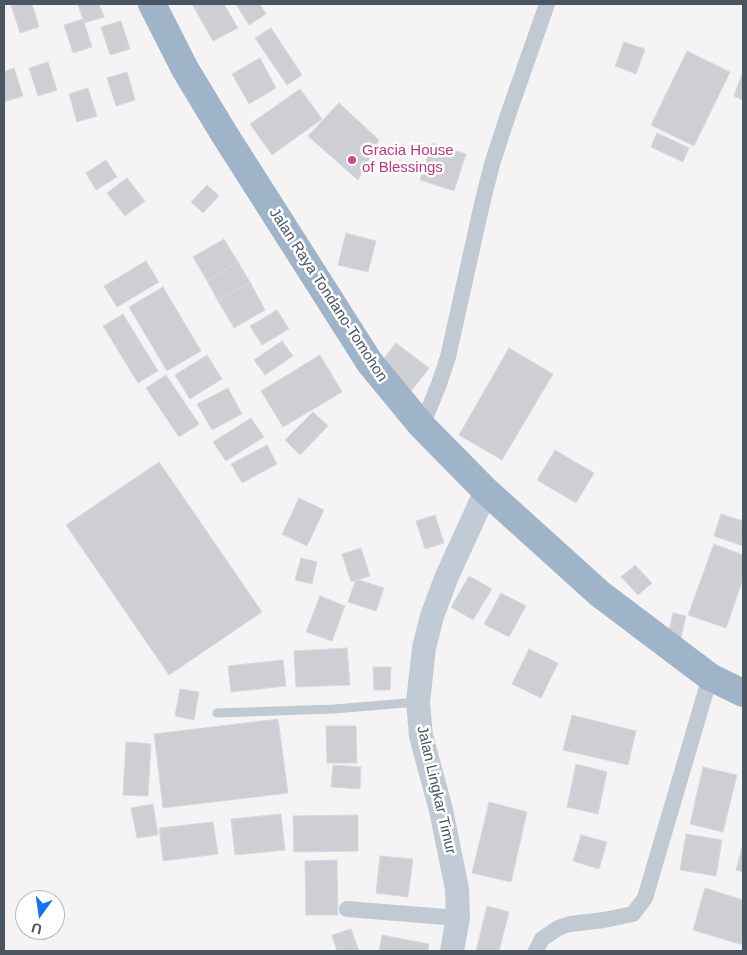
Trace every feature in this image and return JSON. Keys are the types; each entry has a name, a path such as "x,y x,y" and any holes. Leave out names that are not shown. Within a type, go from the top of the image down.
{"highway":[{"name":"Jalan Raya Tondano-Tomohon","path":"152,4 185,69 208,108 370,364 422,426 486,491 600,594 710,677 743,693"}],"main road":[{"name":"Jalan Lingkar Timur","path":"452,951 458,918 457,889 453,862 422,736 418,702 424,648 432,616 447,576 486,491"}],"street":[{"path":"422,426 448,357 492,164 547,4"},
{"path":"536,951 542,939 558,928 570,924 633,914 645,898 710,677"},
{"path":"348,909 458,918"}],"lane":[{"path":"217,713 334,709 418,702"}],"building":[{"path":"32,4 39,27 20,33 11,5"},
{"path":"78,4 99,4 104,17 84,23"},
{"path":"192,4 224,4 238,28 213,41"},
{"path":"236,4 260,4 266,14 249,25"},
{"path":"83,19 92,47 73,53 64,25"},
{"path":"121,21 130,49 110,55 101,27"},
{"path":"271,28 302,75 287,85 255,38"},
{"path":"624,42 645,49 636,74 615,66"},
{"path":"687,51 730,72 694,146 651,125"},
{"path":"260,58 276,88 249,104 232,74"},
{"path":"48,62 57,90 38,96 29,68"},
{"path":"14,68 23,96 4,102 4,72"},
{"path":"743,71 743,100 734,96"},
{"path":"127,72 135,100 116,106 107,78"},
{"path":"88,88 97,116 77,122 69,94"},
{"path":"300,89 322,119 272,155 250,124"},
{"name":"Gracia House of Blessings","path":"339,103 379,140 358,180 308,136"},
{"path":"657,133 689,148 683,162 651,147"},
{"path":"432,143 466,154 454,191 420,180"},
{"path":"106,160 117,177 96,190 86,173"},
{"path":"127,178 145,201 125,216 107,193"},
{"path":"207,185 219,196 203,213 191,202"},
{"path":"346,233 376,241 368,272 338,265"},
{"path":"224,239 238,262 207,281 193,257"},
{"path":"146,261 159,282 117,307 104,286"},
{"path":"238,262 250,282 218,301 207,281"},
{"path":"250,282 265,310 234,328 218,301"},
{"path":"163,287 201,351 167,371 129,307"},
{"path":"277,310 289,329 262,345 250,326"},
{"path":"123,314 158,371 138,383 103,326"},
{"path":"282,341 293,356 265,375 254,360"},
{"path":"396,343 429,368 411,391 378,366"},
{"path":"509,348 553,374 502,460 459,435"},
{"path":"207,355 222,379 190,399 175,375"},
{"path":"320,355 342,392 283,427 261,391"},
{"path":"166,375 199,424 179,437 146,388"},
{"path":"228,388 242,414 212,430 197,404"},
{"path":"313,412 328,426 300,455 285,440"},
{"path":"251,418 264,437 226,461 213,442"},
{"path":"267,445 277,464 242,483 231,464"},
{"path":"555,450 594,473 576,503 537,480"},
{"path":"159,462 262,612 169,675 66,525"},
{"path":"299,498 324,510 307,546 282,534"},
{"path":"721,514 743,521 743,546 714,536"},
{"path":"435,515 444,543 425,549 416,521"},
{"path":"714,544 743,555 743,579 726,628 688,615"},
{"path":"361,548 370,576 351,582 342,554"},
{"path":"301,558 317,562 312,584 295,580"},
{"path":"635,565 652,583 638,595 621,577"},
{"path":"469,576 492,589 473,620 451,607"},
{"path":"356,579 384,588 376,611 348,602"},
{"path":"501,593 526,606 509,637 484,624"},
{"path":"320,596 345,606 332,641 306,632"},
{"path":"673,613 686,616 681,638 668,635"},
{"path":"347,648 350,685 296,687 294,651"},
{"path":"529,649 558,663 541,698 512,684"},
{"path":"283,660 286,686 231,692 228,666"},
{"path":"373,667 391,667 390,690 374,690"},
{"path":"180,689 199,692 194,720 175,716"},
{"path":"572,715 636,731 628,765 563,750"},
{"path":"278,719 288,793 163,808 154,734"},
{"path":"326,726 356,726 357,763 327,763"},
{"path":"126,742 151,744 148,796 123,795"},
{"path":"576,764 607,772 598,814 567,807"},
{"path":"333,765 361,767 360,789 331,787"},
{"path":"703,767 737,775 723,832 690,824"},
{"path":"489,802 527,812 511,882 472,873"},
{"path":"153,804 158,835 137,838 131,808"},
{"path":"281,814 285,850 235,855 231,819"},
{"path":"358,815 358,851 294,852 293,816"},
{"path":"213,822 218,854 163,861 159,828"},
{"path":"686,834 722,840 716,876 680,870"},
{"path":"581,835 607,842 599,869 573,861"},
{"path":"743,843 743,872 736,870"},
{"path":"380,856 413,859 408,897 376,893"},
{"path":"337,860 338,915 306,915 305,861"},
{"path":"705,888 743,900 743,945 693,930"},
{"path":"487,906 509,912 499,951 476,951"},
{"path":"351,929 359,951 337,951 332,935"},
{"path":"382,935 429,944 428,951 379,951"}],"place":[{"name":"Gracia House of Blessings","path":"352,160"}]}
